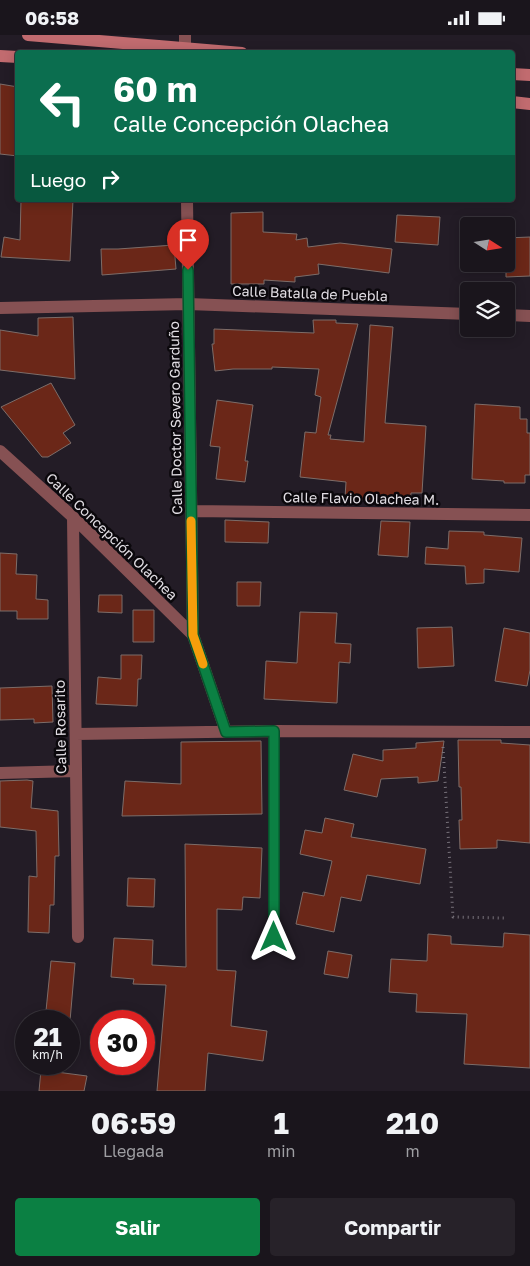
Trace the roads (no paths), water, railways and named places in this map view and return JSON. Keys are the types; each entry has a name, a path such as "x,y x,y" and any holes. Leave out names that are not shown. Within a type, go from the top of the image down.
{"main road":[{"path":"28,35 185,45 221,50"},
{"path":"0,56 15,57"},
{"path":"515,74 530,75"},
{"path":"515,102 530,104"}],"street":[{"name":"Calle Doctor Severo Garduño","path":"187,202 193,635"},
{"name":"Calle Batalla de Puebla","path":"0,308 188,304 460,313"},
{"path":"515,315 530,315"},
{"name":"Calle Concepción Olachea","path":"0,451 73,517 193,635 226,732"},
{"name":"Calle Flavio Olachea M.","path":"191,511 530,515"},
{"name":"Calle Rosarito","path":"73,517 78,937"},
{"path":"76,734 274,731 530,732"},
{"path":"274,731 274,937"},
{"path":"0,773 76,771"}]}
